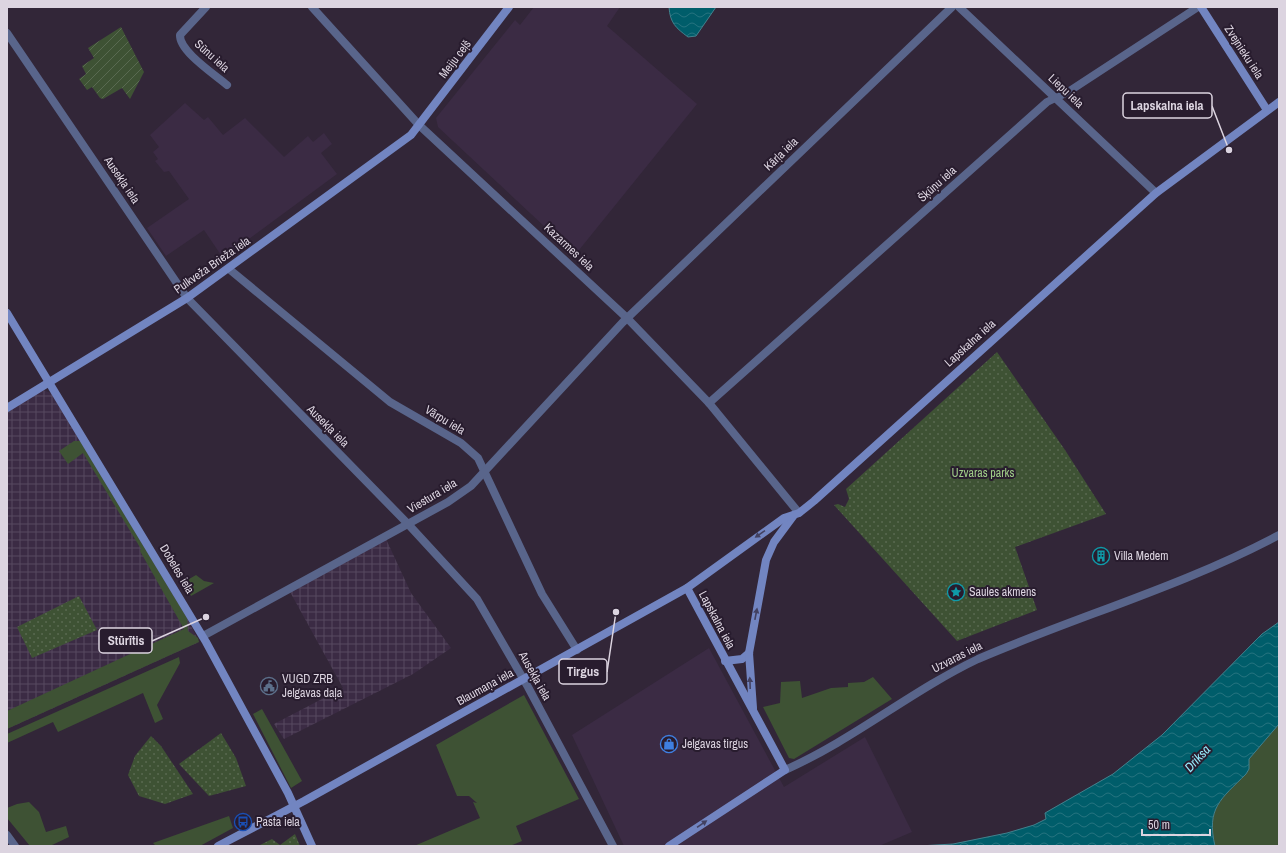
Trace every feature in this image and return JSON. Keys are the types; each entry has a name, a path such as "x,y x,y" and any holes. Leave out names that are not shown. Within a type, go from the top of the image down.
{"street":[{"name":"Sūnu iela","path":"206,7 180,34 180,40 189,53 227,85"},
{"name":"Kazarmes iela","path":"312,7 419,125 627,318 709,403 797,514"},
{"name":"Meiju ceļš","path":"419,125 509,7"},
{"name":"Kārļa iela","path":"627,318 952,7"},
{"name":"Liepu iela","path":"960,7 1156,193"},
{"name":"Šķūņu iela","path":"709,403 1047,102 1057,99 1198,7"},
{"name":"Zvejnieku iela","path":"1201,7 1267,110"},
{"name":"Ausekļa iela","path":"7,33 187,298 408,524 477,599 524,680 613,846"},
{"name":"Lapskalna iela","path":"754,714 750,690 749,653 766,560 774,542 797,514 814,501 1156,193 1279,102"},
{"name":"Pulkveža Brieža iela","path":"7,408 187,298 229,269 411,135 419,125"},
{"name":"Vārpu iela","path":"229,269 390,402 461,443 478,458 485,470 542,594 577,650"},
{"name":"Dobeles iela","path":"7,313 203,636 274,765 312,846"},
{"name":"Viestura iela","path":"203,636 408,524 454,498 471,486 627,318"},
{"name":"Lapskalna iela","path":"785,770 687,588 784,518 797,514"},
{"name":"Uzvaras iela","path":"669,846 785,770 832,745 953,671 978,659 1194,575 1251,550 1279,534"},
{"name":"Blaumaņa iela","path":"294,806 524,680 687,588"},
{"path":"725,661 742,659 749,653"},
{"path":"218,846 294,806"},
{"path":"7,835 15,846"}],"shaded area":[{"path":"534,7 620,7 607,26 697,104 575,255 438,127 436,118 515,20 520,25"},
{"path":"185,103 204,120 208,117 223,135 245,118 284,157 308,136 313,142 324,133 332,144 321,153 337,174 223,258 204,230 166,256 147,228 189,199 169,171 164,172 155,161 158,159 153,152 159,147 150,135"},
{"path":"43,390 51,393 187,618 199,642 7,729 7,411"},
{"path":"386,539 411,593 451,648 413,674 284,739 274,724 343,688 289,590"},
{"name":"Jelgavas tirgus","path":"709,648 784,787 865,737 912,832 879,846 624,846 572,735"}],"green space":[{"path":"121,27 144,72 130,99 122,88 103,99 100,98 92,87 87,90 79,79 86,74 82,66 94,58 88,48"},
{"name":"Uzvaras parks","path":"997,352 1065,450 1106,514 1015,547 1037,610 957,641 834,505 838,504 845,507 849,499 846,489"},
{"path":"74,441 80,441 187,618 188,631 198,638 199,642 7,729 7,711 184,629 140,551 141,549 83,453 68,464 59,451"},
{"path":"196,575 204,581 214,583 191,596 184,582"},
{"path":"79,596 97,630 32,658 17,627"},
{"path":"179,657 180,663 157,705 163,719 155,723 143,693 58,732 53,722 7,743 7,734"},
{"path":"873,677 892,699 794,759 789,758 763,707 780,703 781,682 800,681 802,698 831,688 848,687 848,683 864,682"},
{"path":"524,695 579,799 516,826 522,841 510,846 414,846 480,818 473,802 477,803 469,796 457,796 436,745"},
{"path":"262,709 302,781 291,788 253,714"},
{"path":"1279,724 1279,846 1215,846 1213,822 1214,813 1218,805 1229,790 1246,774 1249,769 1249,759"},
{"path":"221,733 236,758 246,786 209,796 179,764"},
{"path":"151,736 161,746 193,794 165,804 139,796 128,775 135,756"},
{"path":"29,802 39,812 46,832 66,826 69,837 50,846 30,846 7,818 7,808 17,804"},
{"path":"229,816 233,828 200,846 156,846 153,843"},
{"path":"295,834 300,846 258,846 272,839 280,845"}],"water":[{"path":"669,7 716,7 696,36 688,37 674,25"},
{"name":"Driksa","path":"1279,622 1279,724 1249,759 1249,769 1246,774 1229,790 1218,805 1214,813 1213,822 1215,846 919,846 953,844 1007,833 1034,825 1046,819 1045,813 1113,774 1162,735 1262,634"}],"place":[{"name":"Lapskalna iela","path":"1229,150"},
{"name":"Villa Medem","path":"1101,556"},
{"name":"Saules akmens","path":"956,592"},
{"name":"Tirgus","path":"616,612"},
{"name":"Stūrītis","path":"206,617"},
{"name":"VUGD ZRB Jelgavas daļa","path":"269,686"},
{"name":"Jelgavas tirgus","path":"669,744"},
{"name":"Pasta iela","path":"243,822"}]}
